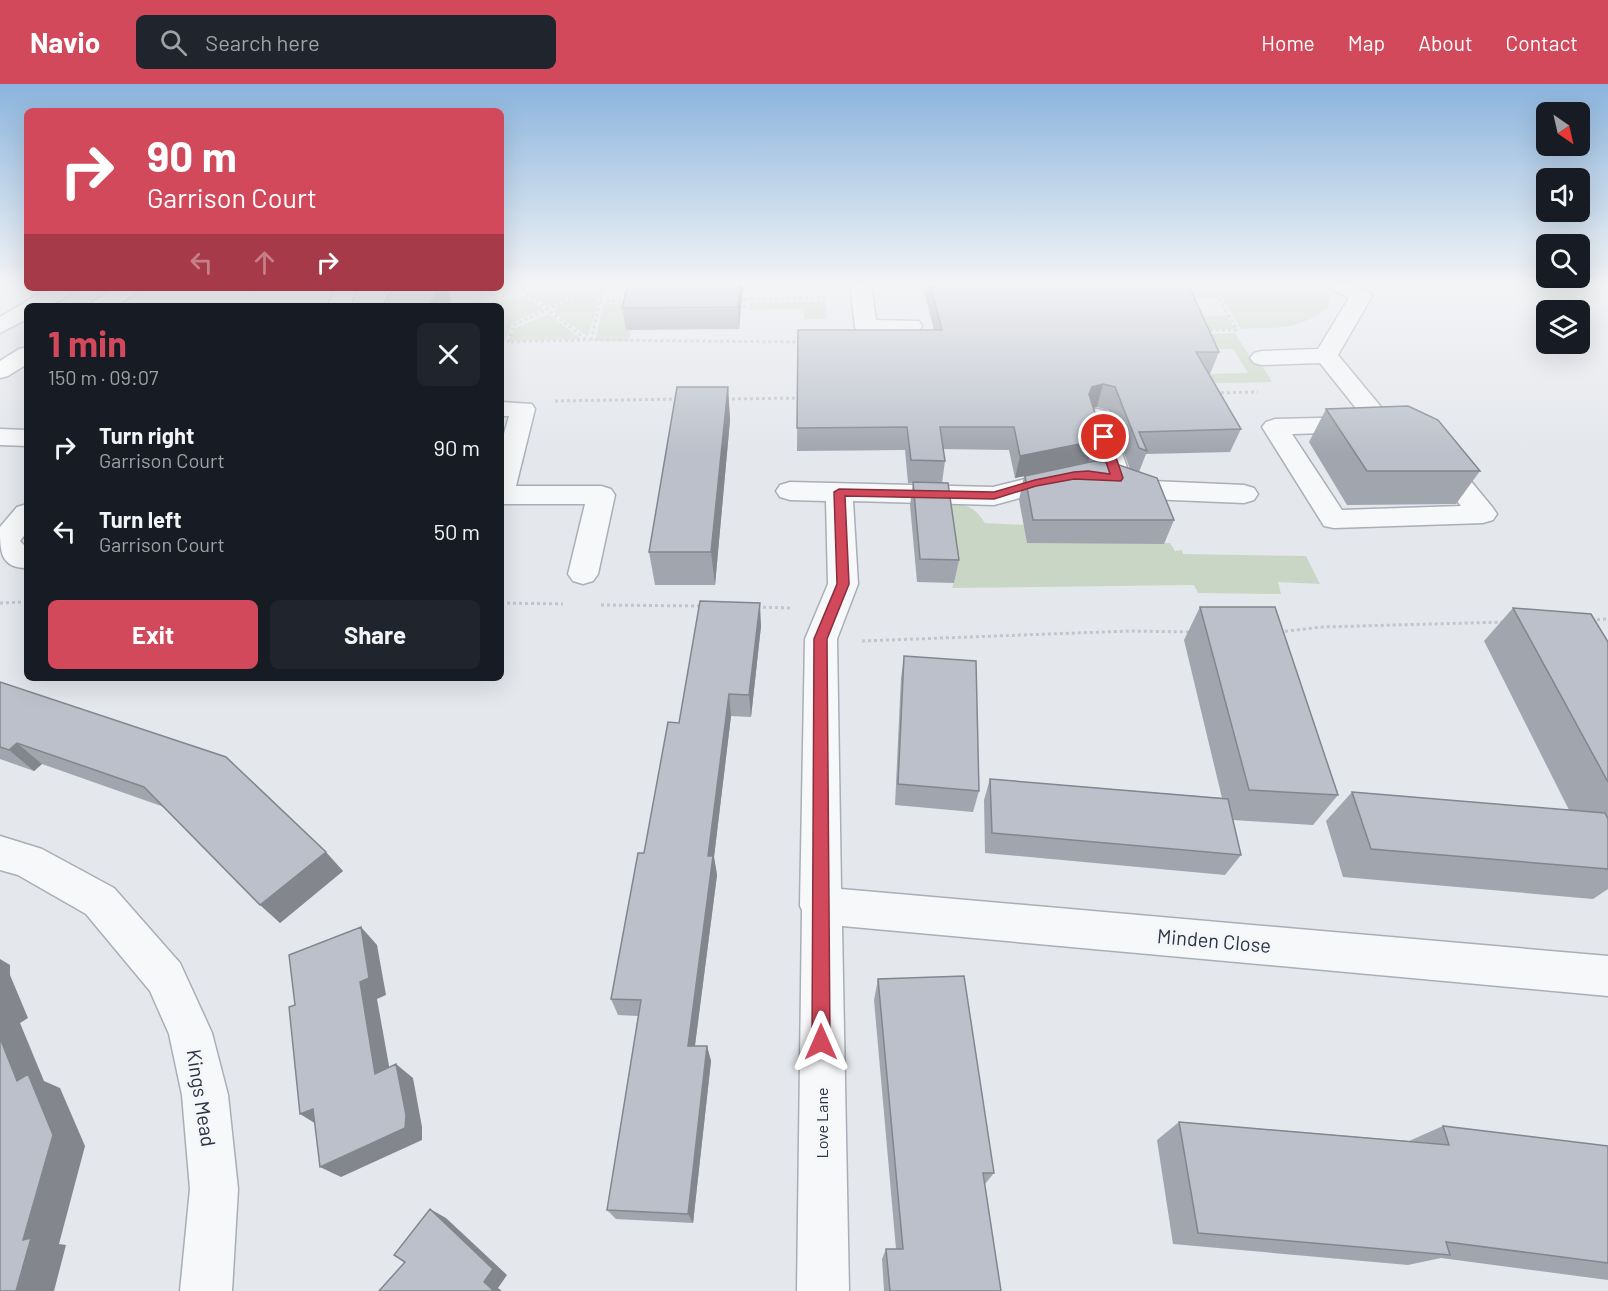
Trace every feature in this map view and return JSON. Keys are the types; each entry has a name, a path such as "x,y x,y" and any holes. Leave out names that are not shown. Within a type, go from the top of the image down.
{"main road":[{"path":"0,371 24,356"}],"street":[{"path":"1326,356 1335,340"},
{"path":"1262,358 1326,356"},
{"path":"1326,356 1382,424 1408,434 1427,445 1483,514 1334,519 1275,427 1382,424"},
{"path":"504,471 512,409"},
{"path":"1097,416 1117,478"},
{"path":"0,437 24,438"},
{"path":"790,491 994,495 1035,483 1088,474 1117,478 1149,490 1244,494"},
{"name":"Love Lane","path":"824,1291 820,906 826,624 843,584 839,492"},
{"path":"504,494 601,495 583,574"},
{"path":"24,516 2,541 18,558 24,558"},
{"name":"Kings Mead","path":"0,853 28,861 100,901 165,977 190,1033 205,1095 213,1188 206,1291"},
{"name":"Minden Close","path":"820,906 1608,976"}],"path":[{"path":"509,340 576,340"},
{"path":"624,340 802,342"},
{"path":"1206,393 1278,392 1262,358"},
{"path":"716,399 811,398"},
{"path":"512,409 548,401 680,399"},
{"path":"0,603 24,602"},
{"path":"504,603 572,604"},
{"path":"596,605 702,606"},
{"path":"749,607 826,624 856,641 1130,630 1200,632"},
{"path":"1584,620 1608,620"},
{"path":"1270,633 1322,627 1513,622"}],"green space":[{"path":"595,340 629,340 629,341"},
{"path":"1212,340 1240,340 1254,363 1261,364 1272,382 1096,385 1109,376 1248,373 1233,349 1217,349"},
{"path":"942,504 967,506 976,512 985,523 1024,525 1027,543 1170,543 1175,551 1182,550 1183,554 1306,556 1320,584 1278,582 1281,594 1198,593 1194,585 952,588 954,582"}],"building":[{"path":"798,340 1214,340 1219,352 1196,352 1241,429 1139,432 1147,451 1139,448 1115,387 1103,384 1092,387 1089,394 1104,442 1094,441 1020,456 1014,427 940,427 945,461 911,460 907,427 797,428"},
{"path":"677,387 728,387 711,552 649,552"},
{"path":"1408,406 1438,420 1480,471 1367,471 1326,409"},
{"path":"1095,461 1119,465 1157,478 1174,520 1033,520 1025,476"},
{"path":"913,482 948,483 959,560 920,559"},
{"path":"700,601 760,603 749,695 729,694 708,856 713,856 688,1046 707,1046 688,1214 607,1210 641,1000 611,999 638,853 644,853 668,722 679,723"},
{"path":"1200,607 1275,607 1338,795 1249,790"},
{"path":"1513,608 1591,614 1608,642 1608,782"},
{"path":"904,656 976,661 979,791 898,784"},
{"path":"0,682 226,757 326,852 260,905 144,787 17,743 9,750 0,747"},
{"path":"990,779 1228,799 1241,855 992,833"},
{"path":"1352,792 1605,813 1608,819 1608,869 1371,849"},
{"path":"361,927 369,978 360,982 375,1074 396,1064 406,1115 405,1128 320,1167 313,1109 300,1114 289,1007 295,1005 289,955"},
{"path":"964,976 994,1173 983,1173 1001,1291 890,1291 886,1249 903,1249 878,979"},
{"path":"0,1038 17,1081 28,1074 53,1135 23,1240 31,1238 16,1291 0,1291"},
{"path":"1179,1122 1449,1145 1443,1126 1608,1146 1608,1263 1446,1242 1450,1255 1198,1233"},
{"path":"430,1209 493,1269 484,1282 494,1291 379,1291 405,1262 394,1255"}],"route":[{"path":"821,1042 820,639 843,584 839,492 994,495 1035,483 1088,474 1117,478 1104,437"}]}
